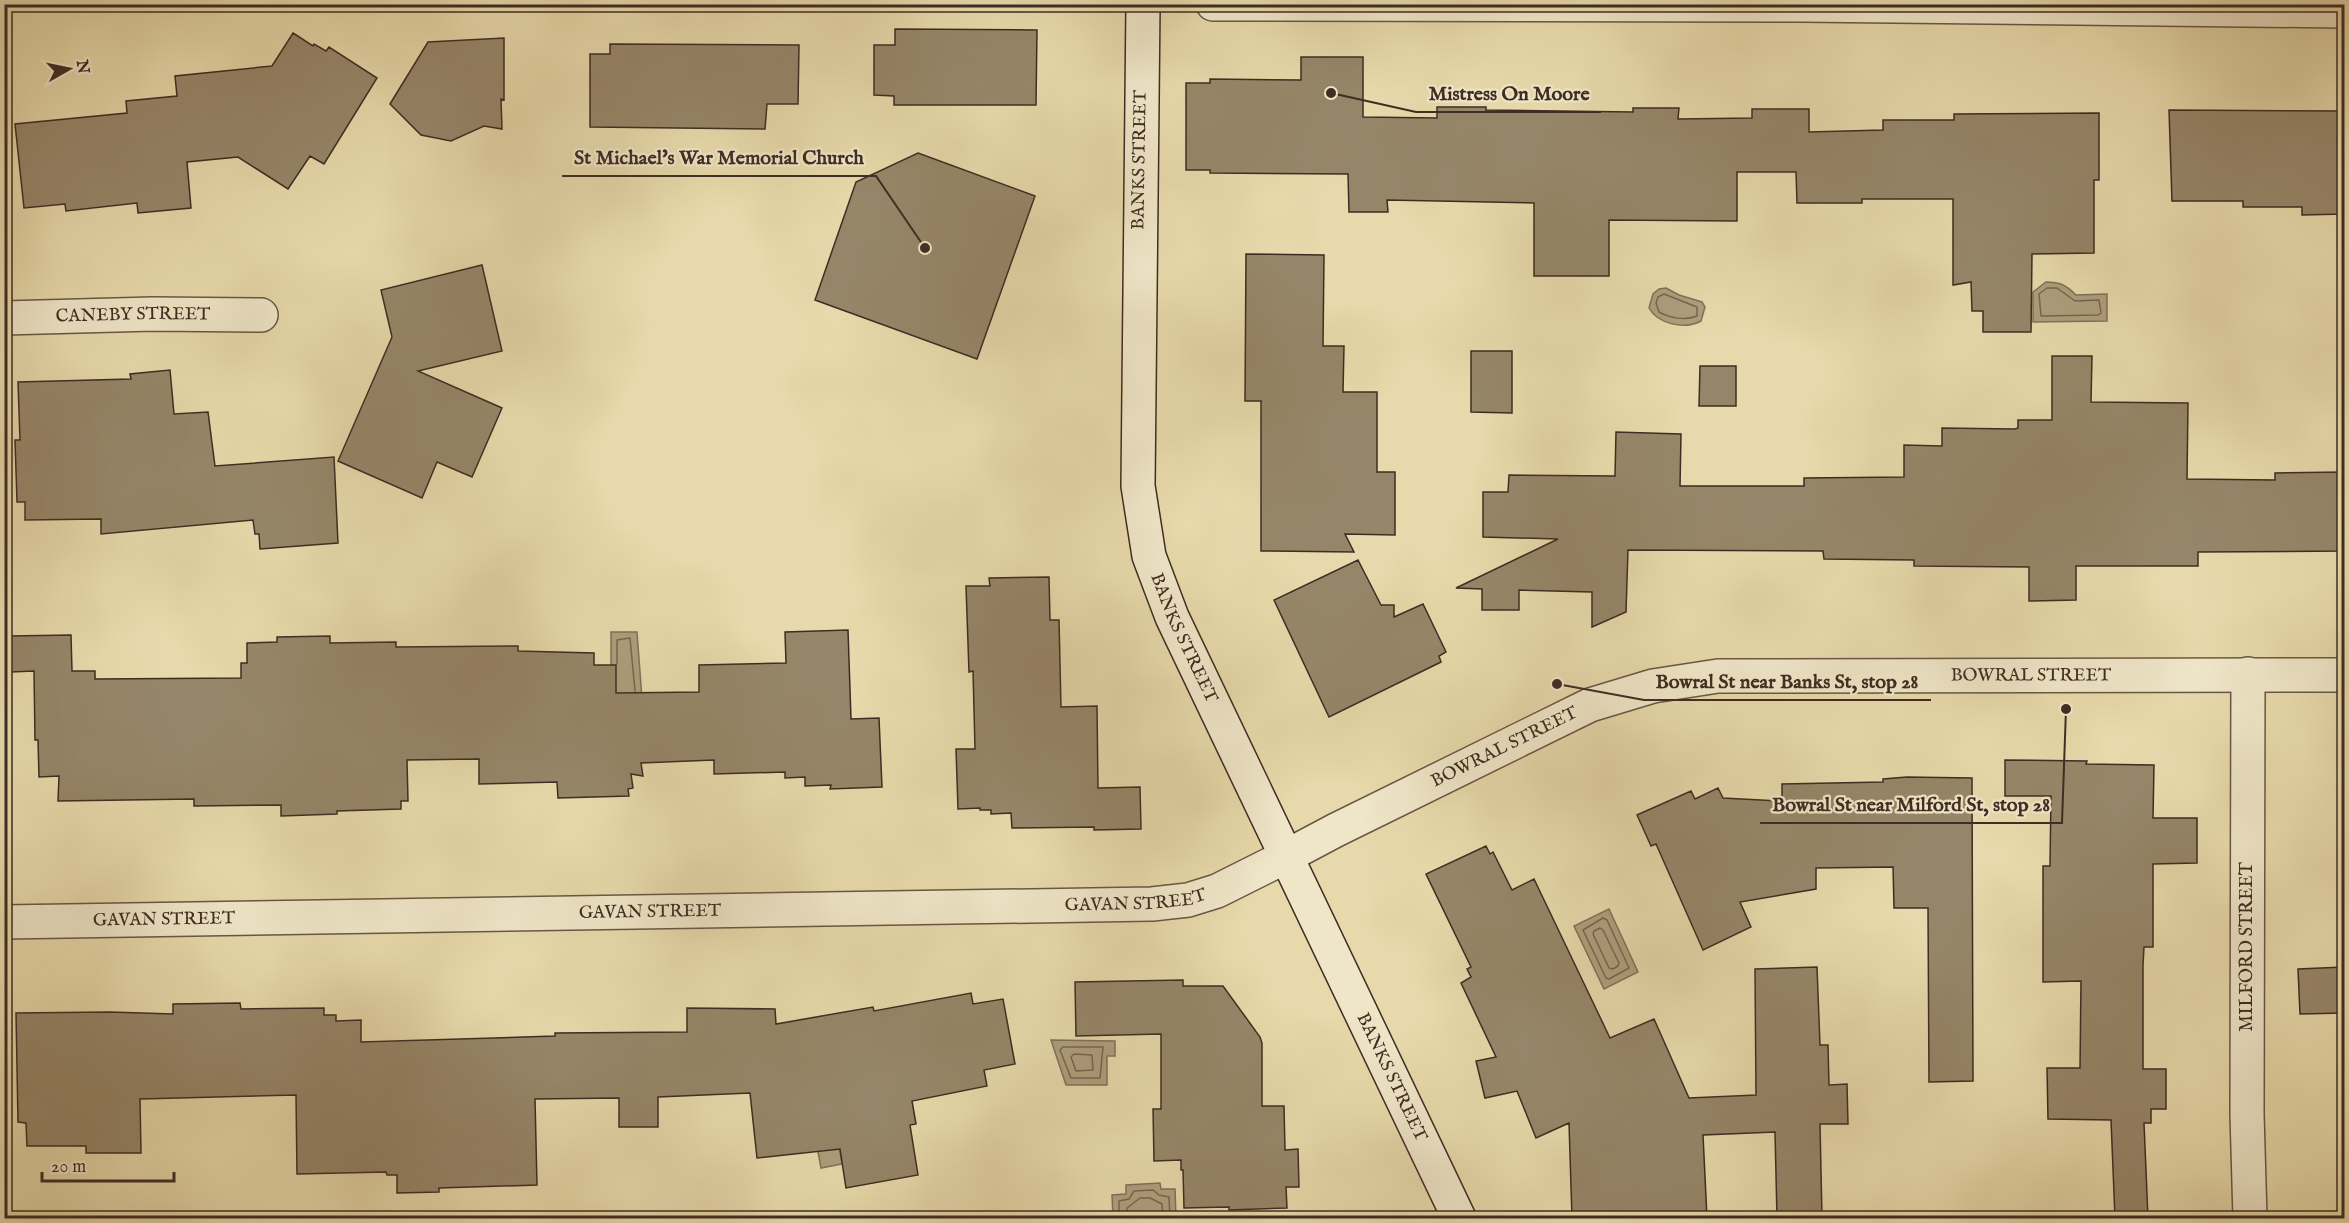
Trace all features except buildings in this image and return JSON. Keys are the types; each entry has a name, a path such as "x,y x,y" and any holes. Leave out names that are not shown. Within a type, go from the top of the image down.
{"street":[{"name":"BANKS STREET","path":"1143,4 1138,486 1149,556 1172,617 1459,1218"},
{"path":"1213,4 1801,5 2344,10"},
{"name":"CANEBY STREET","path":"4,318 153,314 261,315"},
{"name":"MILFORD STREET","path":"2248,674 2247,1114 2250,1218"},
{"name":"BOWRAL STREET","path":"1287,856 1590,705 1653,686 1718,676 2344,675"},
{"name":"GAVAN STREET","path":"4,922 1152,904 1188,900 1216,891 1287,856"}],"water":[{"path":"2046,282 2062,285 2076,295 2107,294 2107,321 2033,322 2033,292"},
{"path":"1666,288 1679,295 1702,302 1705,307 1701,321 1687,325 1672,324 1653,314 1649,308 1653,294 1659,289"},
{"path":"611,632 637,632 642,699 611,698"},
{"path":"1609,909 1638,972 1604,989 1574,926"},
{"path":"1051,1040 1115,1041 1115,1056 1107,1056 1107,1085 1066,1085"},
{"path":"824,1061 842,1164 821,1168 802,1065"},
{"path":"1160,1183 1161,1189 1175,1189 1176,1217 1113,1218 1112,1195 1126,1194 1126,1185"}],"place":[{"name":"Mistress On Moore","path":"1331,93"},
{"name":"St Michael's War Memorial Church","path":"925,248"},
{"name":"Bowral St near Banks St, stop 28","path":"1557,684"},
{"name":"Bowral St near Milford St, stop 28","path":"2066,709"}]}
